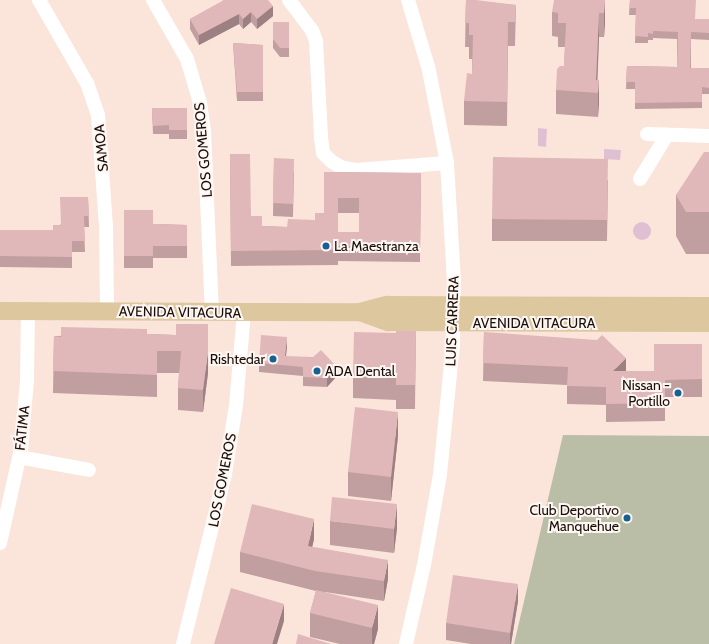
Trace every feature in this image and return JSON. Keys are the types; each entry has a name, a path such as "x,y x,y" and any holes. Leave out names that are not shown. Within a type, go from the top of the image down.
{"main road":[{"name":"AVENIDA VITACURA","path":"0,311 360,312 387,305 454,304 709,306"},
{"name":"AVENIDA VITACURA","path":"360,312 388,322 709,323"}],"street":[{"name":"SAMOA","path":"39,0 87,83 98,115 105,213 107,311"},
{"name":"LOS GOMEROS","path":"154,0 187,59 200,103 204,131 212,311"},
{"path":"289,0 312,30 316,41 323,153 331,161 341,167 356,170 448,163"},
{"name":"LUIS CARRERA","path":"406,644 424,565 440,474 454,322 454,240 448,163 429,70 408,0"},
{"path":"648,134 709,136"},
{"path":"640,179 667,135"},
{"name":"FÁTIMA","path":"0,543 19,457 27,381 28,311"},
{"name":"LOS GOMEROS","path":"183,644 224,474 236,405 244,312"},
{"path":"19,457 89,470"}],"green space":[{"name":"Club Deportivo Manquehue","path":"563,435 709,436 709,644 514,644"}],"shaded area":[{"path":"538,128 547,129 546,147 538,146"},
{"path":"604,149 621,150 620,160 604,159"},
{"path":"638,222 646,222 651,227 649,238 646,240 638,240 633,235 633,227"}],"building":[{"path":"224,0 268,0 273,6 257,19 251,12 243,19 239,14 199,35 190,19"},
{"path":"466,0 516,5 515,22 508,22 507,102 464,101 467,73 472,74 473,35 469,35 469,23 465,23"},
{"path":"554,0 605,0 604,13 599,13 596,80 599,80 598,93 556,90 557,69 560,66 564,66 566,23 558,23 558,13 552,12"},
{"path":"630,0 696,0 695,19 709,19 709,33 691,32 690,68 709,68 709,88 702,87 702,102 635,103 635,82 626,82 627,66 677,67 678,32 653,31 653,34 648,33 648,37 635,36 636,8 629,8"},
{"path":"273,22 289,22 289,48 280,48 273,39"},
{"path":"233,43 263,45 263,92 237,92"},
{"path":"152,108 187,108 187,130 169,130 169,125 153,126"},
{"path":"704,152 709,152 709,212 686,212 676,195"},
{"path":"230,154 250,154 251,216 262,216 262,226 287,227 288,219 315,220 315,213 324,213 324,172 421,173 420,247 338,246 338,250 231,251","holes":["338,198 359,198 359,232 338,232"]},
{"path":"493,157 608,159 607,220 492,219"},
{"path":"274,158 294,159 293,204 273,203"},
{"path":"60,197 88,197 89,216 84,216 85,241 72,241 72,257 0,256 0,230 53,230 53,225 61,225"},
{"path":"124,210 153,210 153,224 187,225 187,246 153,246 153,256 124,256"},
{"path":"176,324 208,324 208,351 203,390 178,388 181,351 157,351 157,375 53,371 54,336 61,337 61,327 147,329 147,334 176,335"},
{"path":"396,331 416,331 415,385 396,385 396,376 353,374 354,332 396,333"},
{"path":"484,332 597,340 602,335 626,358 613,371 654,371 654,344 702,344 702,379 665,380 665,403 606,404 606,387 567,386 568,367 483,363"},
{"path":"261,335 287,337 285,356 313,357 321,350 337,367 327,378 303,377 303,367 259,363"},
{"path":"355,407 398,412 391,477 348,472"},
{"path":"332,497 397,504 394,529 330,521"},
{"path":"252,504 314,519 308,546 388,560 384,581 315,571 240,552"},
{"path":"453,575 518,584 510,633 446,623"},
{"path":"231,588 284,604 272,644 214,644"},
{"path":"316,590 378,605 372,628 310,613"},
{"path":"298,634 331,644 296,644"}],"place":[{"name":"La Maestranza","path":"326,246"},
{"name":"Rishtedar","path":"273,359"},
{"name":"ADA Dental","path":"317,371"},
{"name":"Nissan - Portillo","path":"678,393"},
{"name":"Club Deportivo Manquehue","path":"627,518"}]}
